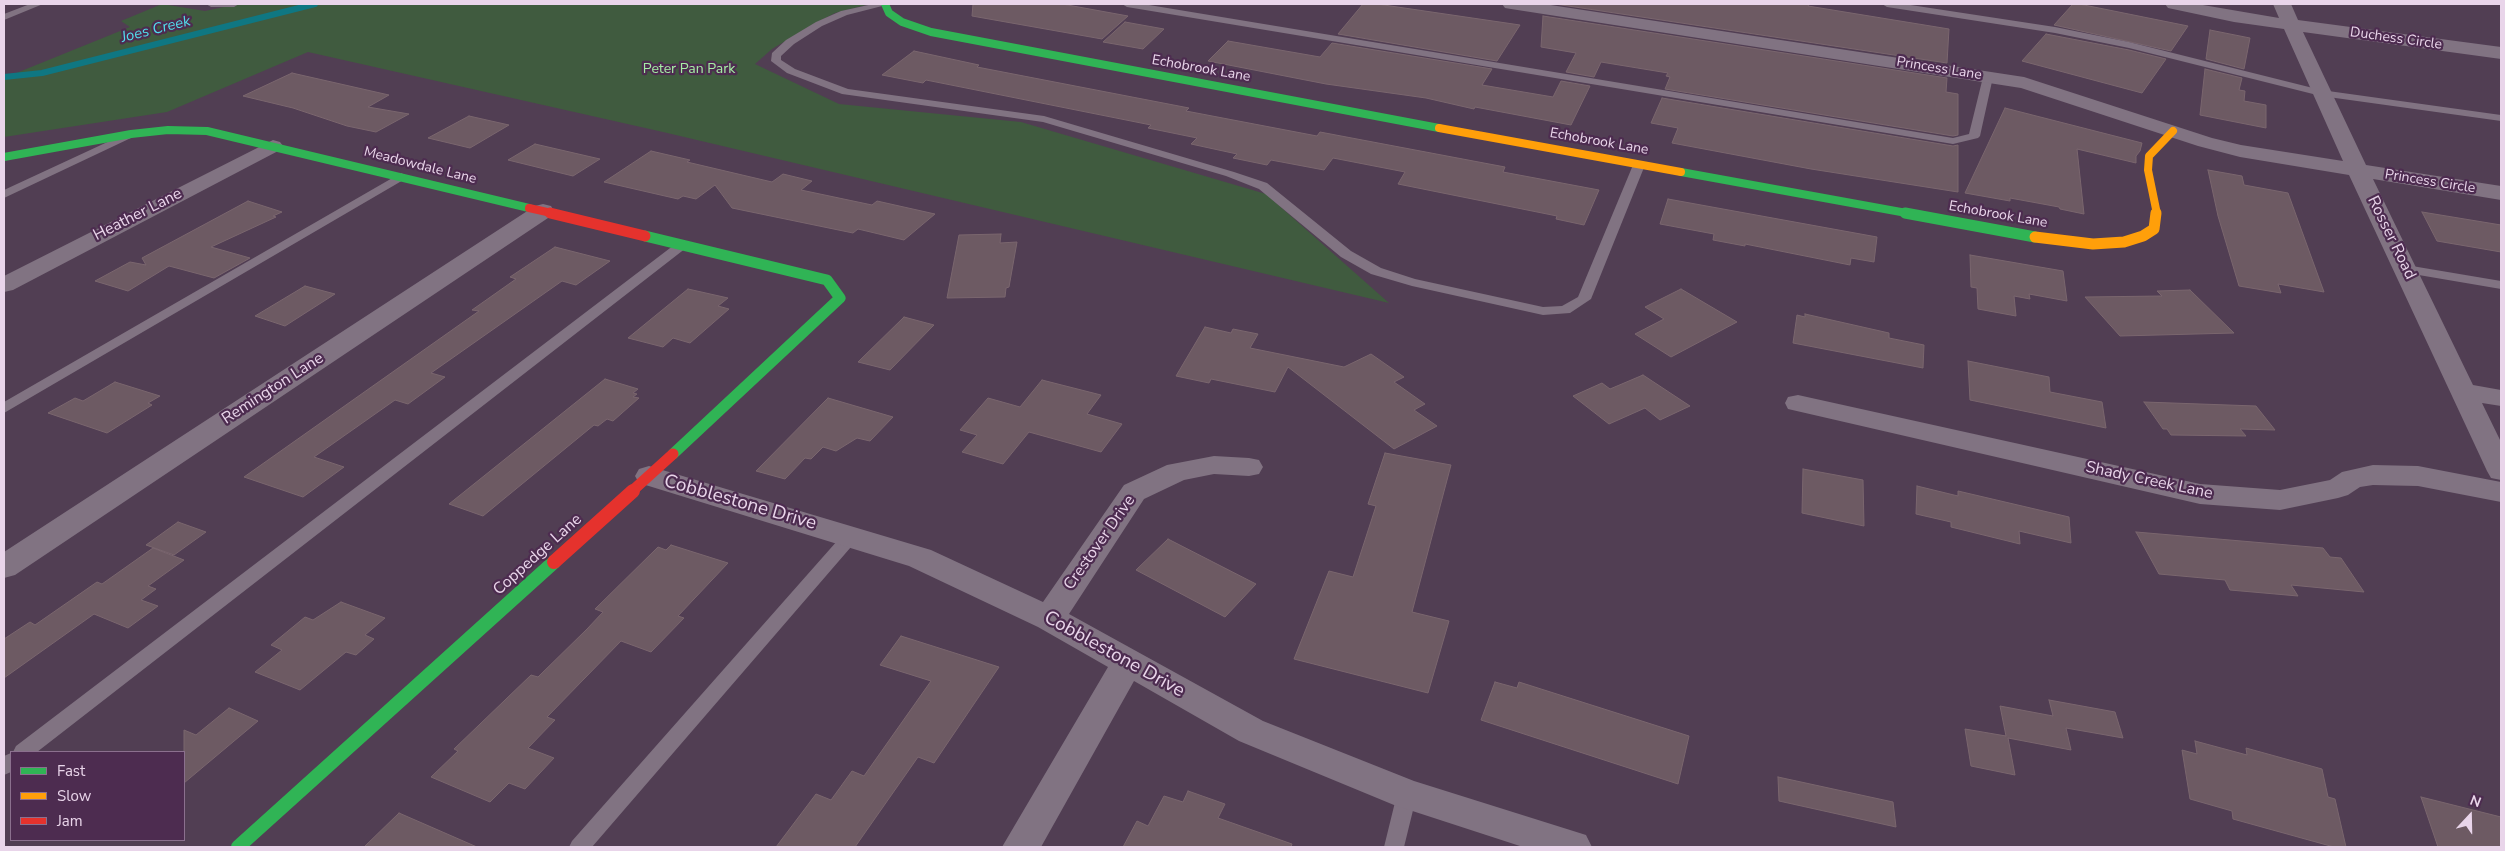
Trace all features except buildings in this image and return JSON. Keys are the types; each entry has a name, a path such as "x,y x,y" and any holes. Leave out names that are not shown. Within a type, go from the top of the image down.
{"street":[{"name":"Echobrook Lane","path":"885,4 889,13 902,22 932,32 1639,165 2057,241 2093,244 2124,242 2143,236 2154,228 2157,217 2148,170 2149,156 2173,131"},
{"name":"Princess Lane","path":"1511,4 2024,83 2240,151 2359,171"},
{"name":"Duchess Circle","path":"2174,4 2234,17 2501,53"},
{"name":"Rosser Road","path":"2282,4 2321,92 2501,471"},
{"name":"Meadowdale Lane","path":"4,157 131,134 168,130 207,131 827,280"},
{"name":"Heather Lane","path":"4,285 273,146"},
{"name":"Princess Circle","path":"2359,171 2501,193"},
{"name":"Remington Lane","path":"4,567 543,211"},
{"name":"Coppedge Lane","path":"238,847 649,476 840,298 827,280"},
{"path":"2463,391 2501,398"},
{"name":"Shady Creek Lane","path":"1798,402 2200,494 2280,500 2338,488 2352,479 2373,475 2418,476 2501,492"},
{"name":"Crestover Drive","path":"1049,618 1134,492 1177,472 1214,465 1249,467"},
{"name":"Cobblestone Drive","path":"649,476 920,558 1049,618 1251,731 1407,794 1573,847"},
{"path":"1021,847 1128,662"}],"lane":[{"path":"4,17 38,4"},
{"path":"212,4 234,4"},
{"path":"885,4 844,13 819,24 790,42 776,55 776,61 791,71 846,92 1044,119 1230,174 1264,186 1346,254 1376,271 1412,282 1543,311 1565,310 1584,299 1639,165"},
{"path":"1126,4 1953,141 1974,136 1988,76"},
{"path":"1887,4 2055,30 2129,45 2321,92 2501,118"},
{"path":"4,194 131,134"},
{"path":"4,408 401,177"},
{"path":"24,751 682,245"},
{"path":"2406,269 2501,285"},
{"path":"579,847 851,536"},
{"path":"1394,847 1407,794"}],"green space":[{"name":"Peter Pan Park","path":"162,4 205,11 238,4 870,4 835,13 812,25 772,49 755,64 839,104 1021,122 1266,194 1389,303 663,132 308,52 167,112 4,137 4,78 130,27 121,21"}],"waterway":[{"name":"Joes Creek","path":"4,77 42,73 315,4"}],"traffic: fast":[{"path":"885,4 889,13 902,22 931,32 1439,128"},
{"path":"4,157 131,134 168,130 207,131 529,208"},
{"path":"1681,172 2035,237"},
{"path":"645,236 827,280 840,298 673,454"},
{"path":"238,847 554,562"}],"traffic: slow":[{"path":"1439,128 1681,172"},
{"path":"2035,237 2093,244 2124,242 2143,236 2154,229 2157,217 2148,170 2149,156 2173,131"}],"traffic: jam":[{"path":"529,208 645,236"},
{"path":"554,562 673,454"}]}
